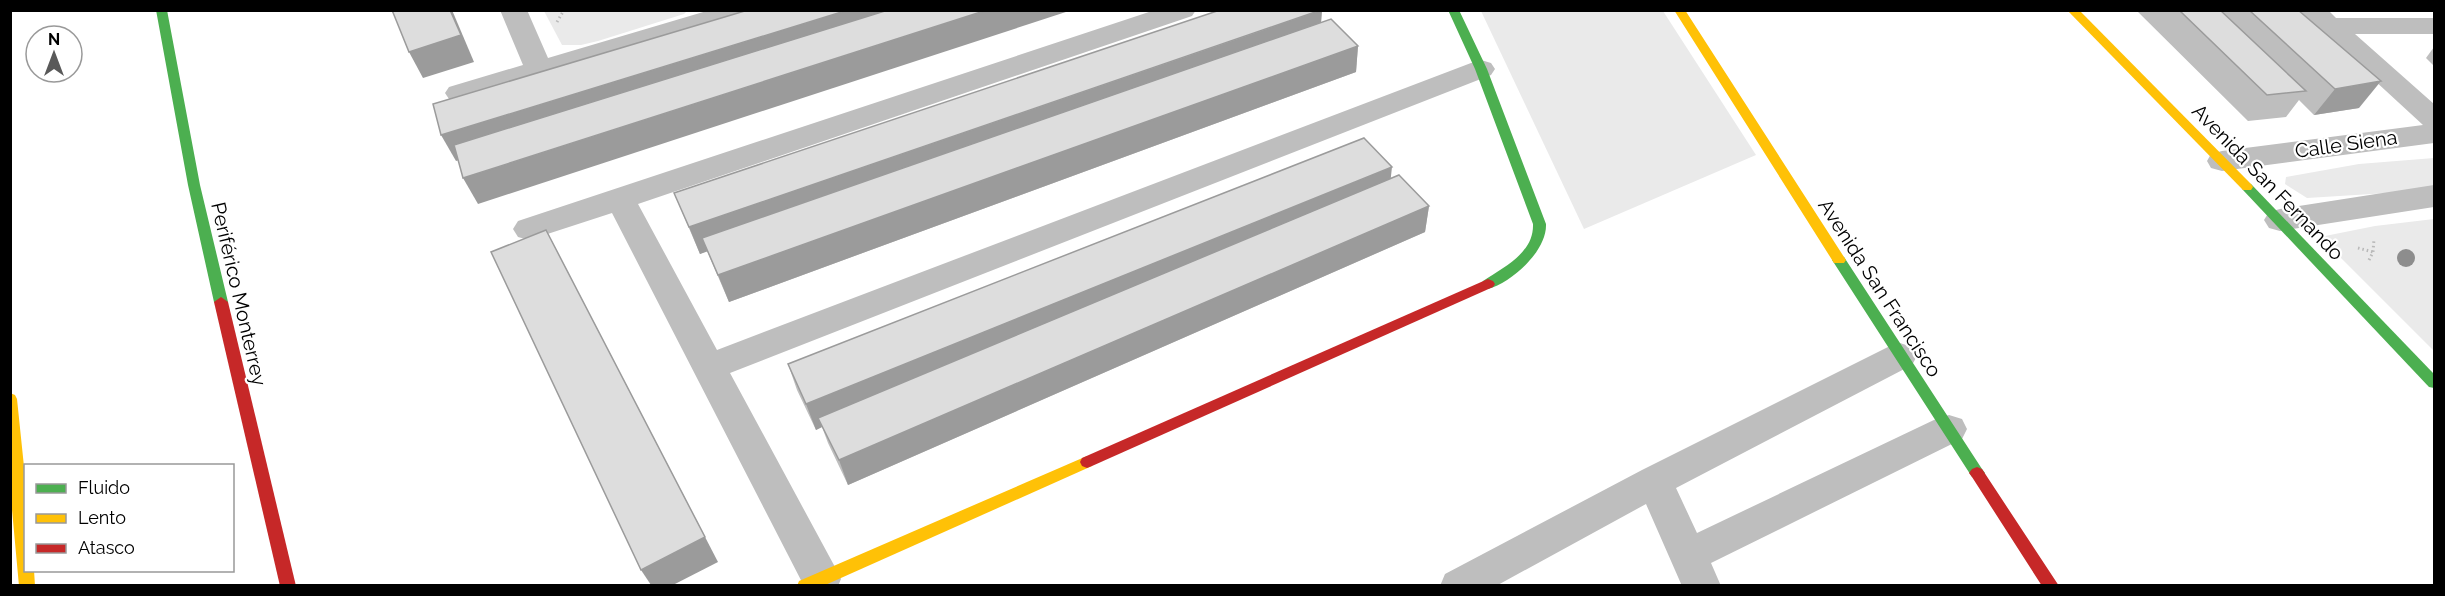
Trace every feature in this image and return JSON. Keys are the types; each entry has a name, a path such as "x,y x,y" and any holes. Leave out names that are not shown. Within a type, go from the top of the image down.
{"main road":[{"name":"Periférico Monterrey","path":"161,10 194,185 288,585"},
{"path":"813,582 1484,287 1523,259 1534,245 1540,230 1535,207 1481,69 1453,10"},
{"name":"Avenida San Francisco","path":"1679,10 1900,356 2051,585"},
{"name":"Avenida San Fernando","path":"2072,10 2280,220 2434,383"},
{"path":"10,399 24,552"}],"street":[{"path":"513,10 539,70"},
{"path":"529,229 1183,10"},
{"path":"459,93 731,12"},
{"path":"2320,18 2434,26"},
{"path":"2320,18 2434,119"},
{"path":"709,367 1481,69"},
{"name":"Calle Siena","path":"2222,161 2434,133"},
{"path":"2280,220 2434,196"},
{"path":"620,198 709,367 813,582"},
{"path":"1459,585 1655,481 1900,356"},
{"path":"1655,481 1695,570 1949,429"}],"path":[{"path":"2365,269 2373,252 2374,234"}],"shaded area":[{"path":"544,11 687,11 684,14 598,41 581,45 562,45"},
{"path":"1481,11 1663,11 1756,155 1584,229"},
{"path":"2434,158 2434,186 2388,193 2307,198 2285,184 2286,177 2359,164"},
{"path":"2434,219 2434,351 2320,237 2375,226"}],"building":[{"path":"392,10 450,10 461,35 409,52"},
{"path":"748,10 848,10 441,135 433,104"},
{"path":"888,10 987,10 463,178 454,145"},
{"path":"1220,10 1321,10 689,227 674,193"},
{"path":"2179,10 2220,10 2306,91 2267,95"},
{"path":"2249,10 2298,10 2381,81 2335,89"},
{"path":"1331,19 1358,46 718,275 702,238"},
{"path":"1364,138 1392,167 806,404 788,364"},
{"path":"1399,175 1429,206 839,460 818,418"},
{"path":"546,230 705,537 641,570 491,252"}],"traffic: fast":[{"path":"161,10 194,185 221,302"},
{"path":"1453,10 1481,69 1540,224 1538,239 1527,255 1488,284"},
{"path":"2247,187 2434,383"},
{"path":"1839,260 1977,473"}],"traffic: slow":[{"path":"1679,10 1839,260"},
{"path":"2072,10 2247,187"},
{"path":"10,399 24,553"},
{"path":"805,586 1087,462"},
{"path":"26,572 27,586"}],"traffic: jam":[{"path":"1087,462 1488,284"},
{"path":"221,302 288,586"},
{"path":"1977,473 2051,586"}]}
